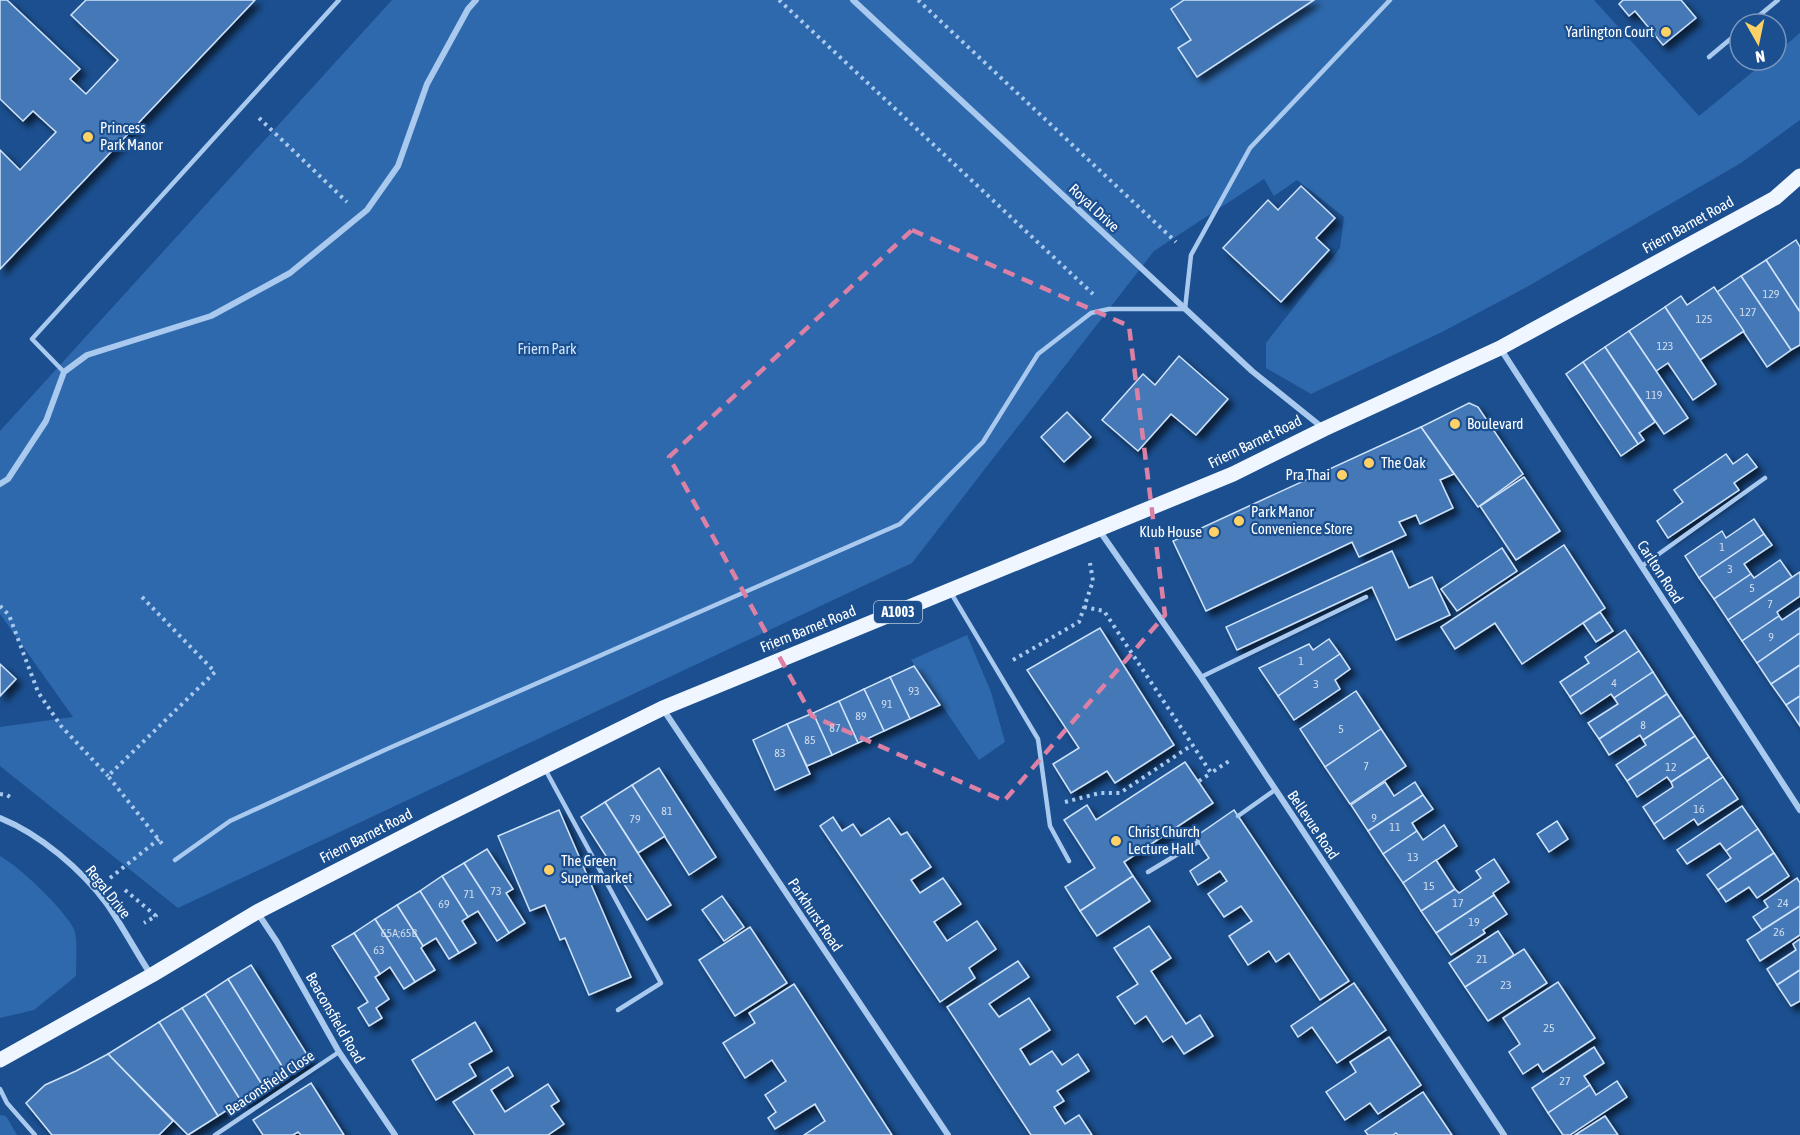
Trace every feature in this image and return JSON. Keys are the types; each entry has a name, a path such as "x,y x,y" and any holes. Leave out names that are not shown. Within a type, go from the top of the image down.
{"main road":[{"name":"Friern Barnet Road","path":"0,1060 152,975 257,912 663,708 1233,474 1324,429 1500,348 1775,198 1800,176"}],"street":[{"path":"0,484 8,479 46,421 64,372 87,355 211,316 290,273 367,210 398,166 427,84 468,9 476,0"},
{"name":"Royal Drive","path":"853,0 1252,371 1324,429"},
{"name":"Carlton Road","path":"1500,348 1800,810"},
{"name":"Bellevue Road","path":"1100,530 1201,677 1504,1135"},
{"name":"Parkhurst Road","path":"663,708 948,1135"},
{"name":"Regal Drive","path":"0,818 34,836 83,876 107,905 152,975"},
{"name":"Beaconsfield Road","path":"257,912 277,942 339,1052 395,1135"}],"lane":[{"path":"64,372 32,339 339,0"},
{"path":"175,860 230,821 377,753 900,524 983,442 1038,354 1091,313 1109,309 1185,309 1191,255 1250,148 1390,0"},
{"path":"1764,12 1778,0"},
{"path":"1709,57 1728,42"},
{"path":"1642,566 1765,478"},
{"path":"950,591 1038,739 1050,826 1069,861"},
{"path":"1201,677 1366,597"},
{"path":"544,767 661,983 618,1010"},
{"path":"1238,816 1275,790"},
{"path":"1148,872 1198,842"},
{"name":"Beaconsfield Close","path":"215,1135 339,1052"},
{"path":"0,1089 7,1103 35,1135"}],"path":[{"path":"779,0 1109,309"},
{"path":"918,0 1191,255"},
{"path":"244,104 360,215"},
{"path":"997,670 1079,622 1094,581 1090,563"},
{"path":"108,776 215,672 142,597"},
{"path":"0,606 9,615 38,692 61,726 108,776 175,860"},
{"path":"1084,607 1104,611 1211,773"},
{"path":"1044,785 1063,802 1100,793 1120,793 1192,745"},
{"path":"1199,782 1248,749"},
{"path":"110,878 159,839"}],"highlighted area":[{"path":"912,230 1129,326 1165,615 1004,801 812,716 669,457"}],"green space":[{"name":"Friern Park","path":"392,0 1594,0 1699,116 1752,72 1788,72 1788,43 1800,33 1800,120 1741,163 1525,288 1442,332 1311,394 1266,368 1266,343 1340,248 1344,217 1297,180 1274,196 1264,179 1154,251 912,563 178,908 0,766 0,727 73,717 0,614 0,431"},
{"path":"967,635 991,692 1005,742 979,760 911,660"},
{"path":"0,856 29,878 61,910 74,929 77,952 76,976 34,1010 0,1018"},
{"path":"0,1115 6,1116 17,1135 0,1135"}],"building":[{"name":"Princess Park Manor","path":"0,0 7,0 80,69 70,79 86,94 118,60 71,15 86,0 255,0 0,269 0,150 20,170 56,132 33,111 23,121 0,99"},
{"path":"1184,0 1314,0 1197,77 1178,48 1191,40 1171,9"},
{"name":"Yarlington Court","path":"1623,0 1681,0 1696,18 1663,45 1635,11 1629,16 1619,4"},
{"path":"1301,186 1335,218 1316,238 1329,250 1281,302 1223,248 1268,200 1278,210"},
{"path":"1796,240 1800,247 1800,312 1766,260"},
{"path":"1766,260 1800,312 1800,345 1791,350 1741,276"},
{"path":"1741,276 1791,350 1767,367 1717,292"},
{"path":"1714,287 1744,331 1700,360 1665,307 1681,296 1687,305"},
{"path":"1665,307 1716,384 1693,400 1668,363 1656,371 1629,331"},
{"path":"1629,331 1688,418 1664,434 1605,347"},
{"path":"1605,347 1655,422 1639,433 1644,440 1638,444 1583,362"},
{"path":"1179,356 1228,399 1196,435 1171,414 1138,451 1102,420 1143,374 1155,385"},
{"path":"1583,362 1638,444 1621,456 1566,374"},
{"path":"1469,403 1478,407 1523,474 1478,507 1421,427"},
{"path":"1067,412 1091,437 1064,462 1041,437"},
{"path":"1421,427 1454,474 1440,480 1453,508 1420,524 1416,515 1399,522 1406,535 1359,557 1352,542 1206,611 1173,541"},
{"path":"1726,454 1733,464 1747,454 1757,467 1734,483 1739,490 1668,538 1657,521 1683,502 1674,490"},
{"path":"1524,477 1560,531 1516,560 1480,506"},
{"path":"1754,519 1764,534 1699,578 1685,556 1722,531 1726,538"},
{"path":"1764,534 1772,545 1744,564 1751,574 1714,599 1699,578"},
{"path":"1564,545 1605,608 1522,664 1495,623 1455,649 1441,627"},
{"path":"1502,548 1517,571 1457,611 1441,589"},
{"path":"1392,551 1409,588 1432,577 1450,615 1396,640 1372,587 1237,650 1226,627"},
{"path":"1780,560 1792,577 1728,620 1714,599 1751,574 1754,578"},
{"path":"1800,572 1800,596 1777,612 1779,616 1742,641 1728,620"},
{"path":"1800,608 1800,633 1757,663 1742,641 1779,616 1782,620"},
{"path":"1600,612 1613,631 1596,642 1583,623"},
{"path":"1100,628 1174,745 1115,783 1107,771 1071,793 1053,764 1079,748 1027,670"},
{"path":"1625,630 1639,651 1570,697 1560,682 1589,663 1585,657"},
{"path":"1800,633 1800,665 1771,684 1757,663"},
{"path":"1329,639 1340,654 1278,696 1259,668 1309,644 1313,650"},
{"path":"1639,651 1653,672 1614,698 1611,694 1581,714 1570,697"},
{"path":"1340,654 1350,669 1335,680 1340,689 1294,720 1278,696"},
{"path":"0,664 16,679 0,696"},
{"path":"1800,665 1800,696 1786,705 1771,684"},
{"path":"914,666 940,705 910,719 890,677"},
{"path":"1653,672 1667,694 1599,739 1588,723 1618,704 1614,698"},
{"path":"890,677 910,719 884,731 864,689"},
{"path":"864,689 884,731 858,743 839,701"},
{"path":"1356,691 1381,729 1325,767 1300,729"},
{"path":"1667,694 1681,715 1643,740 1640,735 1609,755 1599,739"},
{"path":"1800,696 1800,726 1786,705"},
{"path":"839,701 858,743 832,755 813,713"},
{"path":"813,713 832,755 807,766 787,724"},
{"path":"1681,715 1695,736 1627,781 1616,765 1646,745 1643,740"},
{"path":"787,724 810,774 775,790 753,740"},
{"path":"1381,729 1406,766 1350,804 1325,767"},
{"path":"1695,736 1709,757 1671,782 1667,777 1637,797 1627,781"},
{"path":"1709,757 1723,777 1654,824 1643,807 1673,787 1671,782"},
{"name":"Christ Church Lecture Hall","path":"1185,762 1213,803 1124,862 1133,876 1080,911 1065,887 1095,868 1064,820 1087,805 1096,820"},
{"path":"659,768 716,857 689,875 632,785"},
{"path":"1723,777 1738,799 1698,825 1694,819 1664,839 1654,824"},
{"path":"1385,782 1394,796 1415,782 1423,795 1368,831 1351,805"},
{"path":"632,785 665,836 638,853 605,802"},
{"path":"1423,795 1433,809 1412,823 1417,831 1383,854 1368,831"},
{"path":"605,802 671,905 647,920 581,817"},
{"path":"1742,806 1758,829 1726,851 1720,843 1687,864 1677,850"},
{"name":"The Green Supermarket","path":"559,810 631,977 589,995 565,938 560,940 545,905 530,911 498,836"},
{"path":"1234,810 1349,981 1320,1000 1289,953 1276,962 1269,951 1248,965 1229,936 1252,921 1241,906 1224,917 1208,894 1227,881 1220,871 1198,885 1190,871 1209,858 1195,837"},
{"path":"833,817 842,831 853,824 861,836 889,818 901,835 907,832 931,867 911,880 920,893 943,878 961,904 934,922 947,941 977,921 996,949 969,968 975,978 940,1002 820,826"},
{"path":"1557,821 1568,839 1549,852 1537,834"},
{"path":"1444,825 1457,846 1403,883 1383,854 1417,831 1423,840"},
{"path":"1758,829 1774,853 1718,890 1707,875 1731,858 1726,851"},
{"path":"487,849 513,889 506,893 525,923 509,933 464,863"},
{"path":"1774,853 1789,876 1757,898 1749,887 1726,902 1718,890"},
{"path":"1494,859 1509,882 1493,893 1494,895 1436,933 1421,911 1455,889 1459,893 1481,878 1476,871"},
{"path":"1436,860 1455,889 1421,911 1403,883"},
{"path":"464,863 509,933 497,941 478,911 468,917 442,876"},
{"path":"442,876 468,917 462,921 476,943 459,953 420,891"},
{"path":"1133,876 1150,901 1097,936 1080,911"},
{"path":"1797,878 1800,883 1800,906 1762,930 1753,917 1768,907 1764,901"},
{"path":"420,891 459,953 449,959 436,938 423,946 397,905"},
{"path":"1494,895 1507,914 1483,930 1485,933 1451,955 1436,933"},
{"path":"722,896 744,927 724,941 702,910"},
{"path":"397,905 435,970 415,982 375,919"},
{"path":"1800,906 1800,935 1760,961 1747,940"},
{"path":"375,919 415,982 404,989 390,967 380,974 354,933"},
{"path":"1149,926 1171,958 1151,971 1186,1024 1200,1015 1213,1036 1184,1054 1172,1036 1163,1042 1146,1016 1135,1024 1117,997 1138,984 1114,948"},
{"path":"750,927 787,983 735,1016 699,960"},
{"path":"1498,931 1514,955 1465,987 1449,963"},
{"path":"354,933 380,974 375,977 389,999 376,1008 382,1018 369,1026 358,1008 368,1002 332,946"},
{"path":"1800,939 1800,970 1777,985 1767,969 1796,950 1793,944"},
{"path":"1524,949 1547,983 1488,1021 1465,987"},
{"path":"1018,961 1029,977 989,1004 999,1017 1029,998 1050,1030 1020,1049 1030,1065 1052,1051 1062,1065 1078,1054 1089,1071 1057,1091 1064,1101 1054,1107 1065,1124 1079,1115 1092,1135 1031,1135 947,1007"},
{"path":"251,965 311,1061 288,1076 228,979"},
{"path":"1800,970 1800,1001 1791,1006 1777,985"},
{"path":"228,979 288,1076 266,1091 205,994"},
{"path":"1558,982 1595,1038 1543,1072 1538,1064 1523,1074 1509,1052 1520,1044 1503,1018"},
{"path":"1354,983 1386,1030 1337,1063 1312,1027 1298,1037 1291,1026"},
{"path":"794,984 892,1135 804,1135 825,1121 815,1104 775,1129 768,1118 776,1112 765,1095 786,1081 772,1060 745,1078 723,1043 755,1023 749,1013"},
{"path":"205,994 266,1091 246,1104 243,1099 241,1101 182,1008"},
{"path":"182,1008 241,1101 218,1116 159,1022"},
{"path":"159,1022 218,1116 188,1135 108,1054"},
{"path":"475,1022 492,1051 469,1064 476,1076 436,1100 412,1060"},
{"path":"1389,1037 1421,1085 1378,1114 1370,1103 1345,1120 1326,1092 1356,1072 1350,1062"},
{"path":"1594,1047 1604,1063 1584,1076 1590,1085 1548,1113 1532,1088"},
{"path":"108,1054 173,1121 159,1135 52,1135 26,1103 45,1085"},
{"path":"508,1067 513,1076 491,1090 505,1112 548,1084 559,1101 551,1106 564,1124 548,1135 475,1135 453,1102"},
{"path":"1617,1081 1627,1097 1570,1135 1563,1135 1548,1113 1590,1085 1596,1095"},
{"path":"311,1083 344,1135 301,1135 298,1132 293,1135 263,1135 253,1120"},
{"path":"1423,1092 1452,1135 1398,1135 1396,1133 1368,1135 1365,1131"},
{"path":"1605,1116 1618,1135 1575,1135"}],"place":[{"name":"Yarlington Court","path":"1666,32"},
{"name":"Princess Park Manor","path":"88,137"},
{"name":"Boulevard","path":"1455,424"},
{"name":"The Oak","path":"1369,463"},
{"name":"Pra Thai","path":"1342,475"},
{"name":"Park Manor Convenience Store","path":"1239,521"},
{"name":"Klub House","path":"1214,532"},
{"name":"Christ Church Lecture Hall","path":"1116,841"},
{"name":"The Green Supermarket","path":"549,870"}]}
